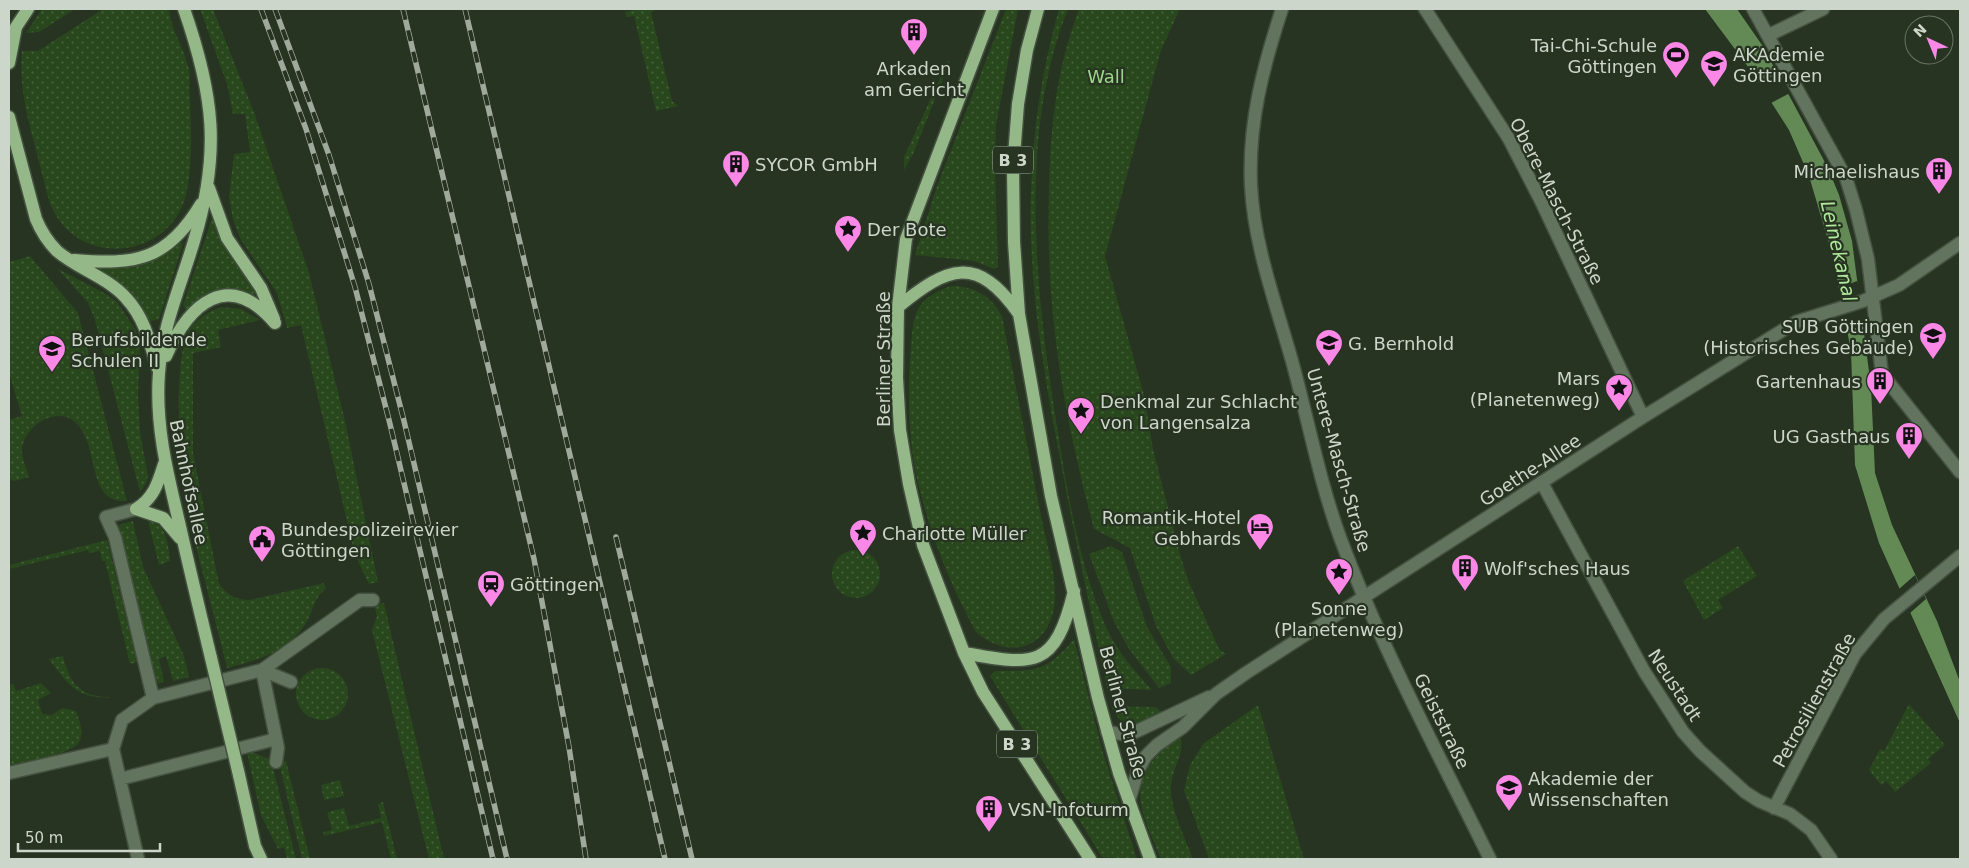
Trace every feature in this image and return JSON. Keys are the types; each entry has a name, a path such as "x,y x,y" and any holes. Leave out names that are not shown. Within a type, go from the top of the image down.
{"main road":[{"path":"9,63 16,27 28,9"},
{"name":"Bahnhofsallee","path":"184,9 202,66 210,106 212,131 209,188 168,323 159,372 157,417 165,462 255,846 261,859"},
{"name":"Berliner Straße","path":"993,9 906,239 898,307 897,386 900,430 909,484 923,545 946,612 964,653 983,692 1090,859"},
{"name":"Berliner Straße","path":"1038,9 1027,50 1018,104 1012,169 1014,242 1020,314 1051,496 1075,589 1107,732 1150,859"},
{"path":"9,117 36,219 52,246 111,284 131,303 144,324 159,372"},
{"path":"73,260 123,263 155,253 187,224 209,188"},
{"path":"159,372 183,323 197,307 208,300 219,297 239,299 264,311 275,323 261,288 227,238 209,188"},
{"path":"898,307 922,287 954,272 971,274 988,280 1003,292 1020,314"},
{"path":"136,508 145,503 153,494 165,462"},
{"path":"136,508 163,518 184,543"},
{"path":"964,653 1013,661 1038,656 1055,643 1061,633 1075,589"},
{"name":"Bahnhofsallee","path":"253,859 255,846"}],"street":[{"name":"Untere-Masch-Straße","path":"1282,9 1260,84 1252,121 1251,185 1255,222 1340,538 1364,597"},
{"name":"Obere-Masch-Straße","path":"1425,9 1509,139 1541,201 1643,417"},
{"path":"1753,9 1846,178 1856,210 1868,299 1882,374 1960,472"},
{"path":"1769,35 1823,9"},
{"name":"Goethe-Allee","path":"1107,732 1122,734 1135,732 1216,694 1643,417 1796,322 1868,299 1899,285 1960,243"},
{"name":"Neustadt","path":"1542,483 1644,671 1670,713 1700,750 1726,776 1745,792 1774,808 1790,814 1811,830 1831,859"},
{"path":"136,508 106,517 115,536 153,698"},
{"name":"Petrosilienstraße","path":"1774,808 1855,654 1884,619 1960,556"},
{"name":"Geiststraße","path":"1364,597 1490,859"},
{"path":"138,859 113,749 122,720 153,698 262,670 360,600 373,600"},
{"path":"262,670 291,682"},
{"path":"262,670 278,748 276,762"},
{"name":"Goethe-Allee","path":"1129,801 1138,770 1146,756 1157,745 1183,727 1216,694"},
{"path":"120,779 276,739"},
{"path":"9,773 113,749"}],"green space":[{"path":"42,9 75,9 39,32 26,33"},
{"path":"103,9 169,9 172,24 189,70 191,148 186,195 178,215 165,230 149,241 130,247 110,248 91,245 74,235 59,220 48,198 30,128 22,82 22,51 38,51"},
{"path":"200,9 213,9 255,115 309,273 345,421 378,582 369,584 355,555 301,325 287,328 277,293 241,240 233,220 229,197 234,154 250,152 245,114 233,114 227,84"},
{"path":"639,9 657,9 651,12 672,101 678,106 656,111 634,16 627,17 625,12"},
{"path":"1006,9 1018,9 996,125 995,167 998,267 994,269 974,261 915,255 937,186"},
{"path":"1059,9 1068,9 1052,59 1042,112 1036,166 1038,277 1051,387 1072,511 1090,583 1111,638 1127,661 1152,690 1107,688 1065,487 1038,326 1032,258 1032,168 1036,122 1043,77"},
{"name":"Wall","path":"1079,9 1180,9 1161,50 1105,256 1144,395 1153,449 1180,554 1188,580 1219,649 1226,654 1191,675 1173,658 1156,626 1130,548 1094,529 1073,443 1058,360 1050,276 1049,188 1051,141 1060,75"},
{"path":"948,61 950,61 914,152 904,170 904,157"},
{"path":"213,215 260,290 252,297 207,296 186,311 183,305"},
{"path":"176,240 183,244 159,319 149,322 91,271 93,263 108,266"},
{"name":"Berufsbildende Schulen II","path":"30,256 78,313 127,501 114,499 105,493 99,483 83,432 75,422 67,417 49,418 33,427 23,442 22,451 29,477 15,481 9,479 9,420 22,416 9,373 9,262"},
{"path":"58,269 106,294 117,302 136,330 140,346 138,396 140,432 148,476 146,484 140,492 95,320 88,303"},
{"path":"953,286 969,288 982,294 993,303 1002,316 1052,568 1055,589 1053,615 1047,628 1039,638 1028,645 1016,648 1003,647 976,632 959,599 938,548 926,513 913,459 909,385 914,320 920,306 928,298 942,289"},
{"path":"221,307 241,309 260,320 218,330 221,347 193,353 193,453 219,584 232,596 245,600 324,583 326,589 319,595 308,619 293,639 284,646 262,657 227,668 188,512 180,455 179,432 179,383 185,342 190,329 197,321 204,315"},
{"path":"133,521 143,567 184,656 189,677 173,681 166,656 159,659 164,681 159,684 156,681 118,525"},
{"path":"148,521 160,526 166,536 170,561 159,565"},
{"path":"107,540 137,662 130,664 105,561 102,561 100,551 89,553 88,550 9,569 9,565"},
{"path":"1111,546 1122,552 1147,627 1171,667 1171,683 1159,688 1129,649 1114,622 1089,554"},
{"path":"1738,546 1757,576 1718,600 1723,608 1704,620 1683,581"},
{"path":"856,550 865,552 873,557 878,565 880,574 878,583 873,591 865,596 856,598 847,596 839,591 834,583 832,574 834,565 839,557 847,552"},
{"path":"384,603 444,859 429,859 372,630 377,616 374,605"},
{"path":"1074,639 1103,753 1137,859 1102,857 990,676 995,671 1031,670 1048,664"},
{"path":"63,656 73,682 85,692 102,697 91,696 75,689 49,659"},
{"path":"322,668 332,670 340,676 346,684 348,694 346,704 340,712 332,718 322,720 312,718 304,712 298,704 296,694 298,684 304,676 312,670"},
{"path":"41,683 51,693 38,700 42,714 52,715 62,708 76,711 81,726 81,738 74,747 67,751 9,765 9,685 13,684 16,691"},
{"path":"1909,704 1945,745 1928,759 1931,763 1895,792 1886,781 1881,785 1869,770 1880,749 1884,751"},
{"path":"1258,705 1304,859 1209,859 1184,790 1190,765 1203,744"},
{"path":"1111,706 1155,707 1162,712 1139,723 1127,724 1122,721"},
{"path":"1181,738 1181,751 1173,775 1171,796 1193,859 1161,859 1142,811 1141,784 1156,757 1164,749"},
{"path":"252,752 271,760 296,859 287,859 284,847 278,849 261,815 247,753"},
{"path":"286,761 310,859 302,859 279,763"},
{"path":"340,780 344,796 324,800 321,785"},
{"path":"383,802 397,859 391,859 382,822 324,836 323,832 332,830 327,812 344,808 349,826 381,818 378,804"}],"water":[{"name":"Leinekanal","path":"1705,9 1737,9 1762,45 1828,168 1839,195 1852,241 1871,387 1875,473 1892,525 1937,621 1960,682 1960,723 1879,543 1855,465 1851,351 1833,257 1809,176 1789,130 1752,72"}],"pier":[{"path":"1779,73 1790,93 1771,103 1757,84"},
{"path":"1857,281 1863,301 1864,325 1847,331 1838,298 1839,288"},
{"path":"1915,575 1926,599 1910,613 1899,589"}],"railway":[{"path":"261,9 306,129 355,287 390,424 493,859"},
{"path":"275,9 329,155 369,284 404,421 507,859"},
{"path":"403,9 534,559 569,747 586,859"},
{"path":"465,9 665,859"},
{"path":"616,537 692,859"}],"place":[{"name":"Arkaden am Gericht","path":"914,56"},
{"name":"Tai-Chi-Schule Göttingen","path":"1676,79"},
{"name":"AKAdemie Göttingen","path":"1714,88"},
{"name":"SYCOR GmbH","path":"736,188"},
{"name":"Michaelishaus","path":"1939,195"},
{"name":"Der Bote","path":"848,253"},
{"name":"SUB Göttingen (Historisches Gebäude)","path":"1933,360"},
{"name":"G. Bernhold","path":"1329,367"},
{"name":"Berufsbildende Schulen II","path":"52,373"},
{"name":"Gartenhaus","path":"1880,405"},
{"name":"Mars (Planetenweg)","path":"1619,412"},
{"name":"Denkmal zur Schlacht von Langensalza","path":"1081,435"},
{"name":"UG Gasthaus","path":"1909,460"},
{"name":"Romantik-Hotel Gebhards","path":"1260,551"},
{"name":"Charlotte Müller","path":"863,557"},
{"name":"Bundespolizeirevier Göttingen","path":"262,563"},
{"name":"Wolf'sches Haus","path":"1465,592"},
{"name":"Sonne (Planetenweg)","path":"1339,596"},
{"name":"Göttingen","path":"491,608"},
{"name":"Akademie der Wissenschaften","path":"1509,812"},
{"name":"VSN-Infoturm","path":"989,833"}]}
